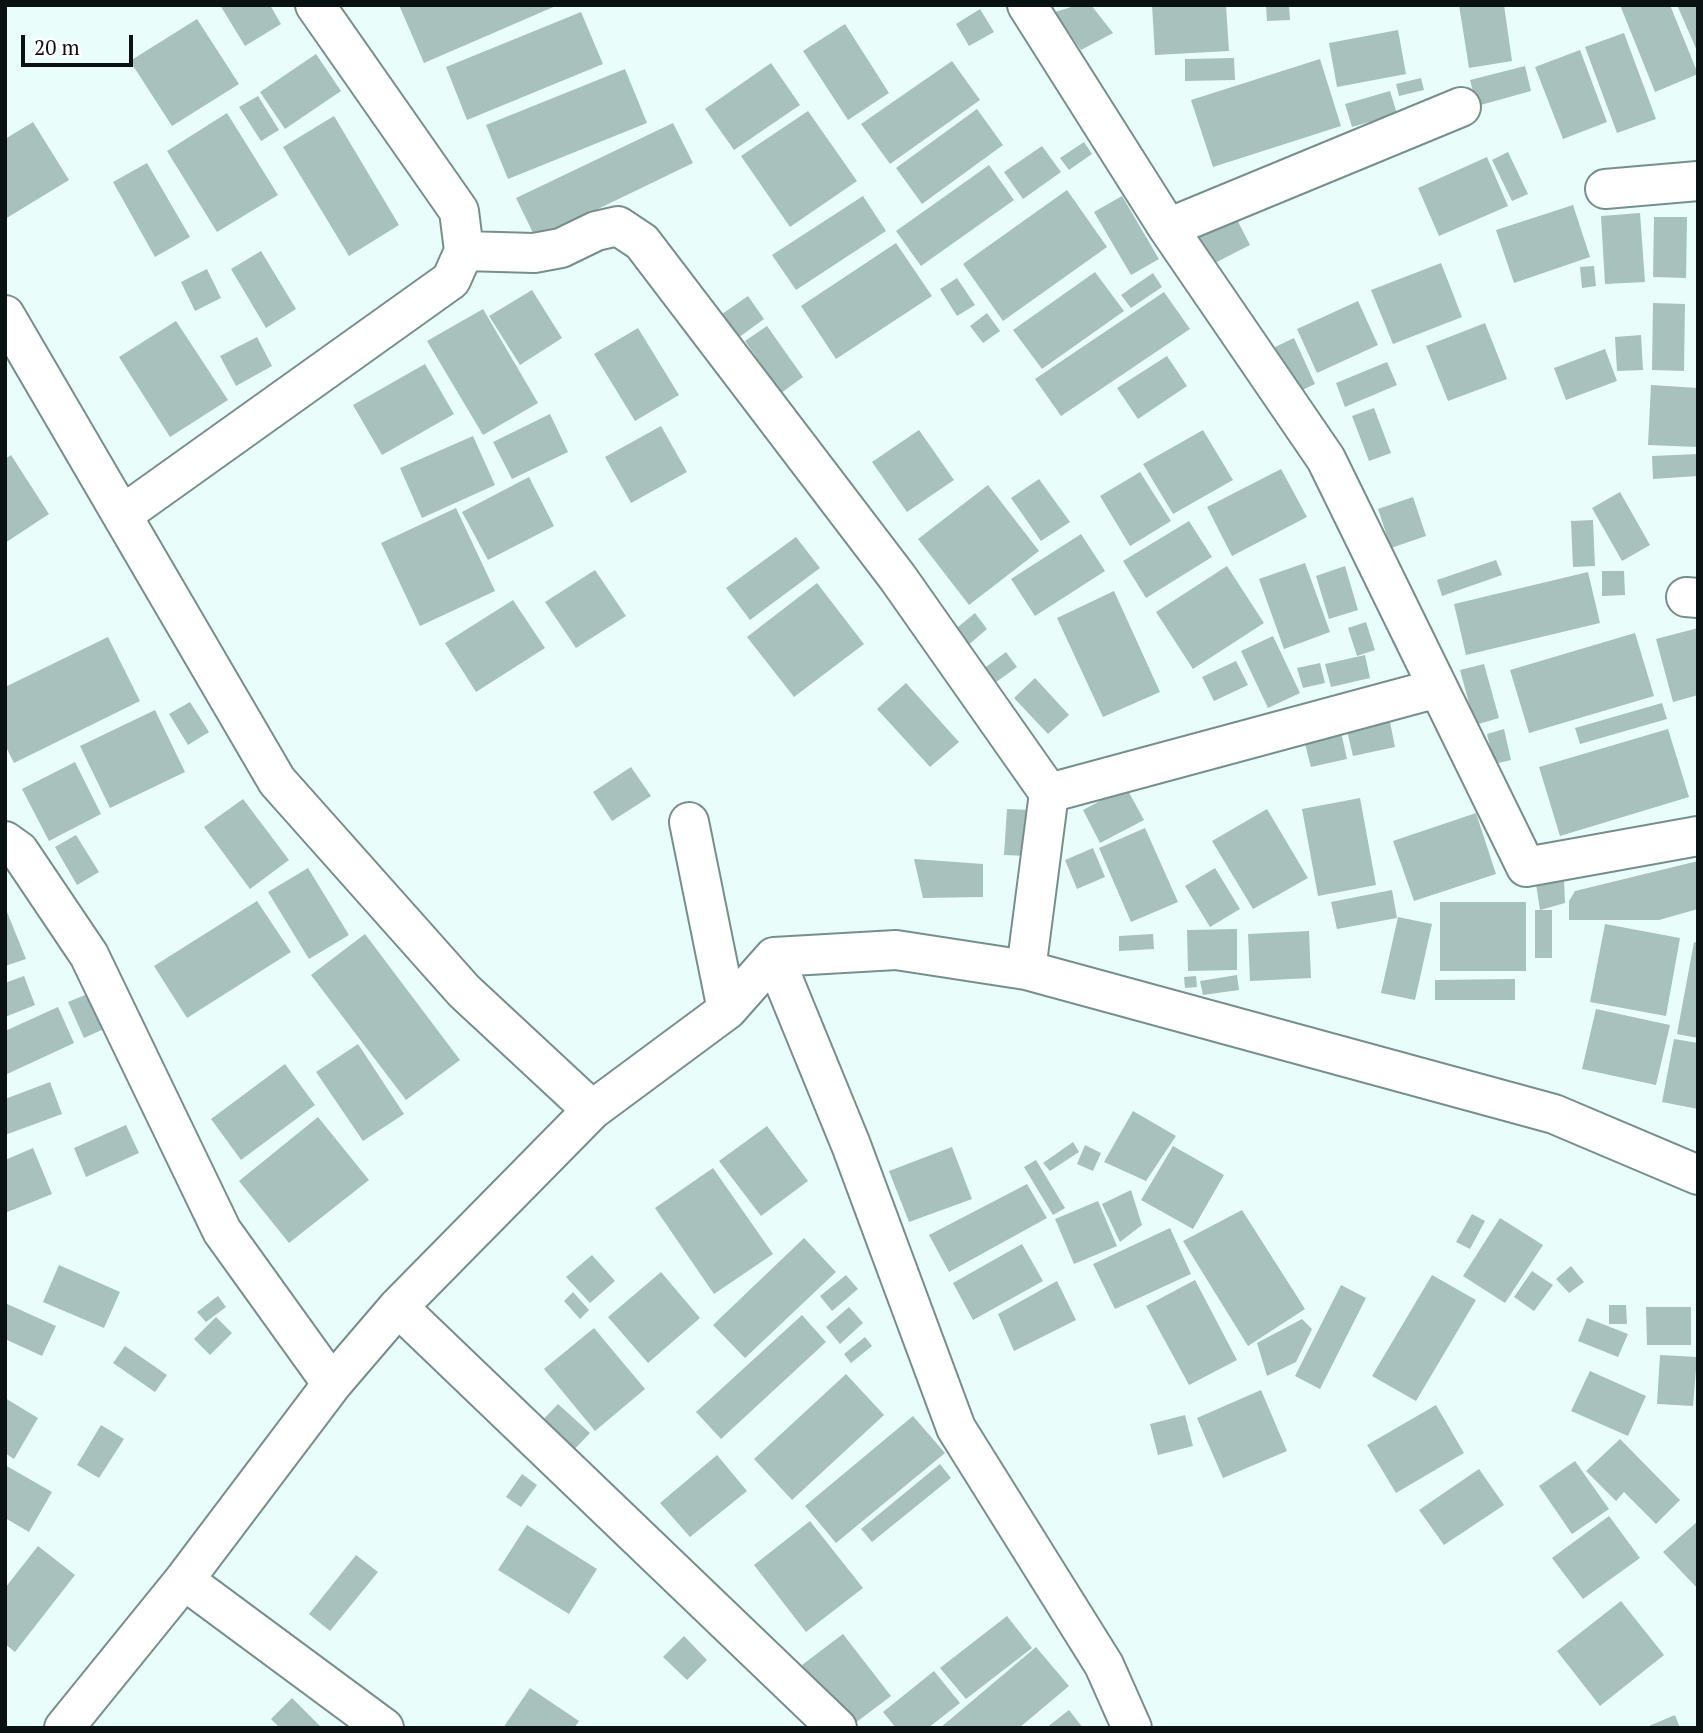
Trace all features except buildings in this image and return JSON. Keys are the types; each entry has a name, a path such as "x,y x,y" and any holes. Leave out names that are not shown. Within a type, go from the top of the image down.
{"street":[{"path":"122,515 451,280 464,251 459,211 315,5"},
{"path":"1027,5 1168,228 1326,459 1527,867 1698,836"},
{"path":"1168,228 1461,107"},
{"path":"1605,189 1698,181"},
{"path":"464,251 534,253 561,248 596,231 618,226 642,242 898,578 1049,793 1026,970"},
{"path":"5,315 277,781 464,991 592,1110"},
{"path":"1049,793 1438,688"},
{"path":"689,822 727,1010"},
{"path":"5,841 19,851 89,955 222,1231 332,1384"},
{"path":"64,1728 184,1580 332,1384 398,1307 592,1110 727,1010 774,957 896,950 1026,970 1554,1114 1698,1175"},
{"path":"774,957 851,1145 956,1428 1104,1665 1132,1728"},
{"path":"398,1307 837,1728"},
{"path":"184,1580 384,1728"}]}
